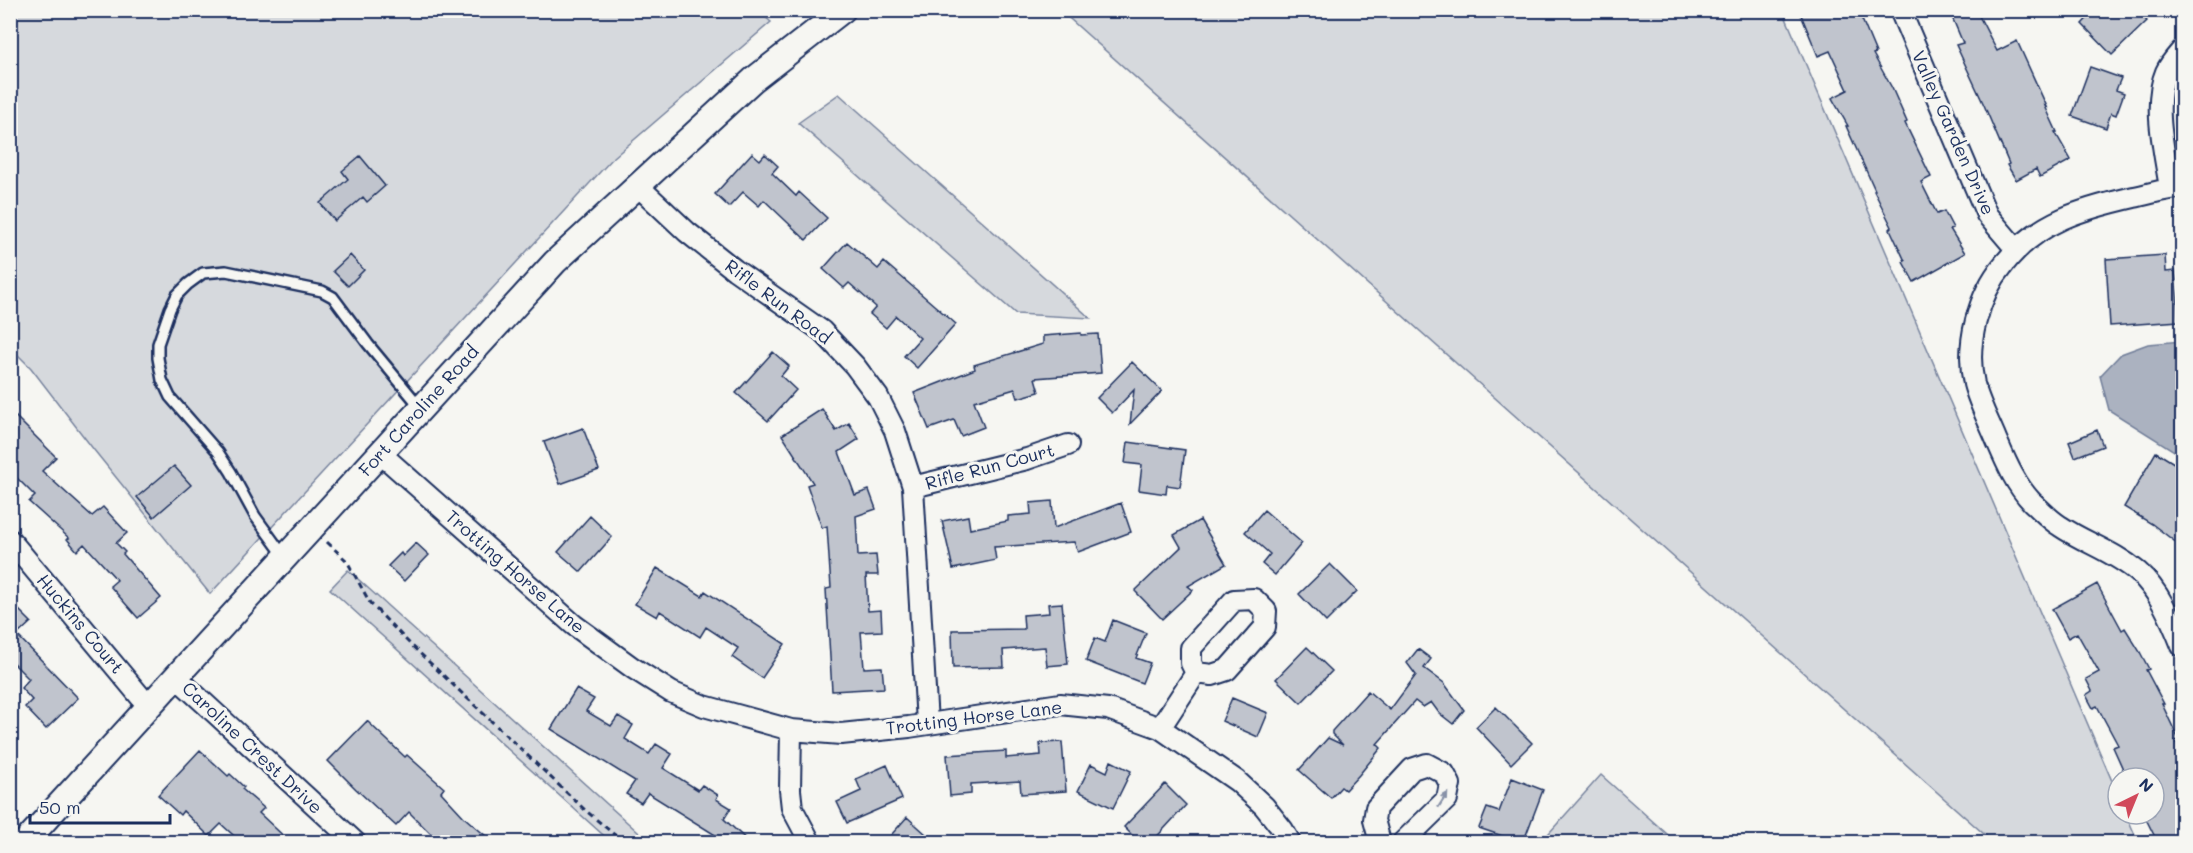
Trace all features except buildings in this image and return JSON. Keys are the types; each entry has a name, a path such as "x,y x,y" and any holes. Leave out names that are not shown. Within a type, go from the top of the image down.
{"street":[{"name":"Fort Caroline Road","path":"25,843 555,262 753,80 843,10"},
{"name":"Valley Garden Drive","path":"1900,10 1987,215 2016,249"},
{"path":"2182,50 2165,74 2160,102 2176,188 2114,200 2062,218 2035,233 2016,249 1998,271 1978,310 1973,335 1972,359 1974,384 2012,476 2031,501 2060,526 2095,544 2140,574 2159,599 2182,646"},
{"name":"Rifle Run Road","path":"637,185 687,231 735,270 822,332 855,366 878,397 895,431 913,487 927,723"},
{"name":"Rifle Run Court","path":"913,487 1028,459 1068,445"},
{"name":"Trotting Horse Lane","path":"381,454 574,625 633,668 671,692 704,706 790,730 841,734 1060,704 1108,709 1160,728 1238,782 1264,806 1290,843"},
{"name":"Huckins Court","path":"10,540 149,707"},
{"path":"1160,728 1196,673"},
{"name":"Caroline Crest Drive","path":"176,677 355,843"},
{"path":"790,730 792,808 810,843"},
{"path":"1380,843 1374,820 1376,808 1412,769 1427,764 1444,772 1450,784 1447,799 1403,843"}],"lane":[{"path":"286,558 255,516 225,462 170,397 162,380 158,344 177,295 203,273 226,271 322,291 333,297 421,408"}],"path":[{"path":"313,528 347,561 370,603 408,642 623,843"}],"shaded area":[{"path":"757,10 771,22 613,158 210,594 31,368 11,348 10,11"},
{"path":"1061,11 1783,11 2106,767 2106,826 2131,826 2138,842 1993,842"},
{"path":"839,94 1090,318 1016,314 798,123"},
{"path":"2182,341 2182,456 2109,410 2100,376 2121,354 2148,344"},
{"path":"348,570 649,842 611,842 330,589"},
{"path":"1601,775 1676,842 1541,842"}]}
